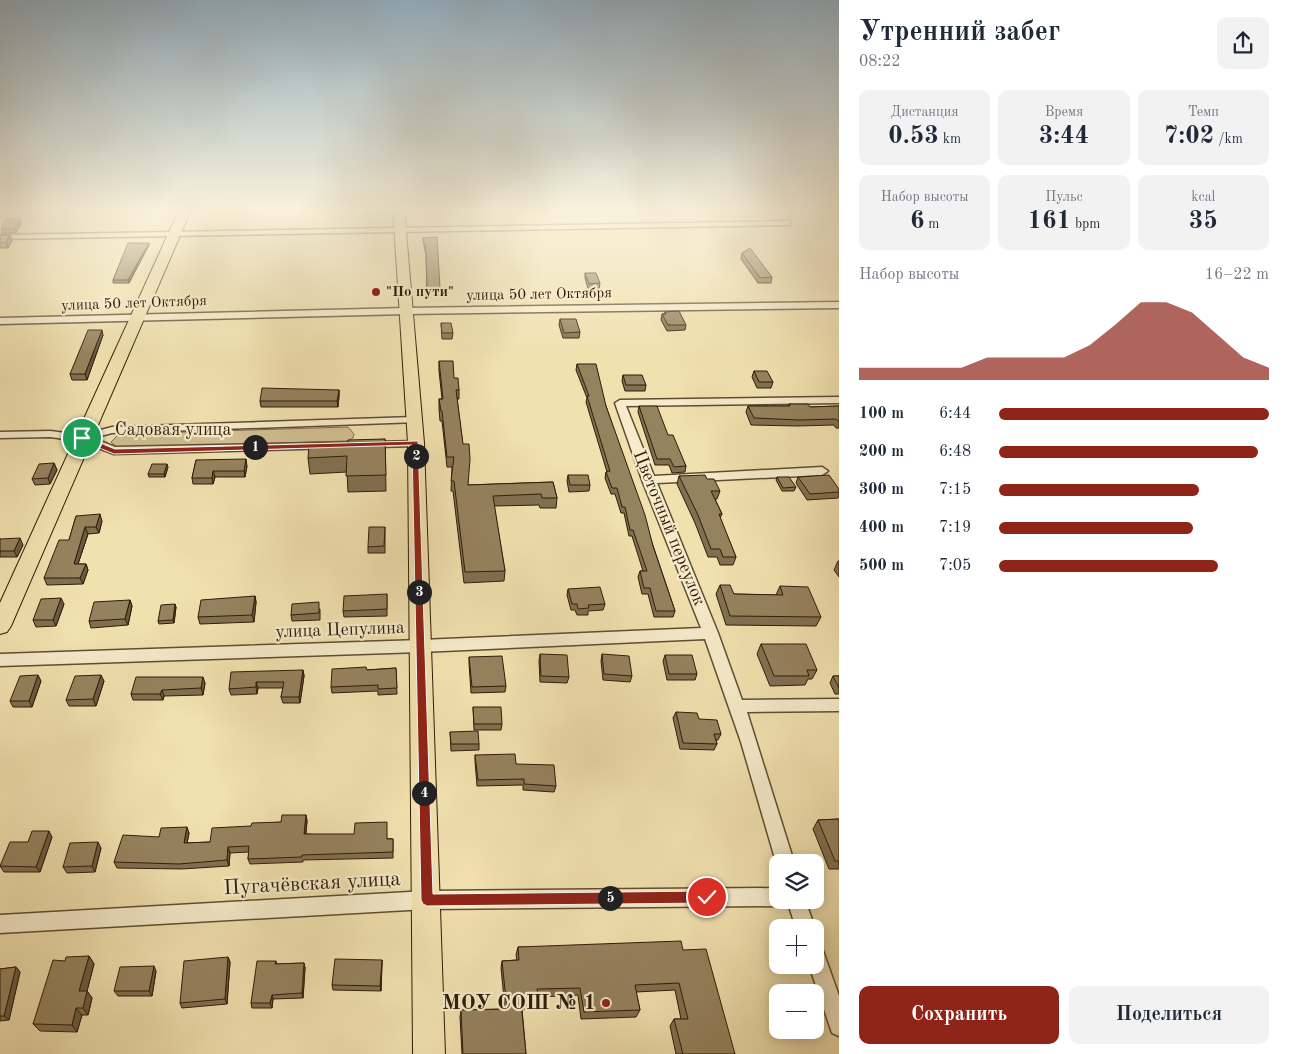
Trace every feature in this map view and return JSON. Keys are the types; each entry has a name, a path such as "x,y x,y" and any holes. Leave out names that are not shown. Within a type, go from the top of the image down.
{"main road":[{"path":"0,626 82,438 165,257"},
{"path":"402,257 416,442 427,900 428,1054"}],"street":[{"name":"улица 50 лет Октября","path":"0,321 407,310 839,305"},
{"name":"Цветочный переулок","path":"783,854 737,706 711,633 648,480 620,403 839,400"},
{"name":"Садовая улица","path":"82,438 112,430 414,420"},
{"name":"Садовая улица","path":"0,435 50,434 82,438 114,451 416,442"},
{"path":"648,480 822,471"},
{"name":"улица Цепулина","path":"0,660 421,646 711,633"},
{"path":"737,706 839,705"},
{"name":"Пугачёвская улица","path":"0,924 427,900 769,897"},
{"path":"821,974 839,1026"}],"shaded area":[{"path":"348,427 354,434 353,438 347,441 118,448 111,442 119,434"}],"building":[{"path":"122,257 141,257 128,280 113,280"},
{"path":"426,257 438,257 440,288 427,288"},
{"path":"745,257 757,257 772,277 760,278"},
{"path":"585,273 596,273 600,283 589,284"},
{"path":"679,311 686,325 668,325 662,314"},
{"path":"560,319 576,319 580,332 564,333"},
{"path":"441,323 451,323 453,333 442,333"},
{"path":"88,330 102,330 85,374 70,374"},
{"path":"439,361 453,361 454,378 458,378 459,390 456,390 463,444 469,444 468,485 553,482 557,498 542,498 541,494 493,496 505,571 465,572 454,481 451,481 454,457 447,457 439,399 443,399"},
{"path":"577,364 596,364 606,406 645,515 653,546 675,611 656,611 650,588 644,588 640,571 647,571 633,530 630,530 625,507 622,507 617,488 612,488 606,472 610,471 587,396 589,396"},
{"path":"754,371 767,371 773,382 759,382"},
{"path":"623,375 642,375 646,385 626,385"},
{"path":"262,388 339,390 337,401 260,401"},
{"path":"789,404 808,404 810,407 839,406 839,422 836,419 754,418 748,406 790,406"},
{"path":"639,406 657,406 668,435 673,435 686,466 674,467 670,459 657,459"},
{"path":"385,439 386,475 346,476 347,456 308,458 309,446 348,444 348,440"},
{"path":"246,459 244,471 213,471 212,478 192,478 196,460"},
{"path":"54,463 48,478 32,479 39,464"},
{"path":"152,464 167,464 164,474 148,474"},
{"path":"568,475 588,475 590,485 570,485"},
{"path":"705,475 707,479 714,479 720,491 711,491 722,514 719,514 736,557 723,557 720,549 711,549 698,515 679,476"},
{"path":"829,475 839,489 839,492 810,494 798,477"},
{"path":"777,477 789,477 796,487 783,488"},
{"path":"100,514 96,527 85,527 74,564 86,564 80,578 44,578 59,540 69,540 76,516"},
{"path":"369,527 385,527 384,546 368,547"},
{"path":"20,538 14,551 0,551 0,539"},
{"path":"720,585 730,585 734,594 783,595 780,586 808,587 821,617 730,616"},
{"path":"600,587 605,604 588,605 589,608 578,609 577,604 572,604 568,589"},
{"path":"387,594 387,609 343,611 344,596"},
{"path":"255,596 252,615 198,617 201,600"},
{"path":"61,598 53,620 33,620 41,599"},
{"path":"130,600 125,619 89,621 94,602"},
{"path":"319,602 319,613 291,615 292,604"},
{"path":"175,604 173,620 158,621 161,605"},
{"path":"761,644 806,644 817,670 807,670 809,676 774,676"},
{"path":"540,654 567,655 569,677 541,676"},
{"path":"602,654 629,656 632,676 604,674"},
{"path":"665,655 692,655 697,674 669,674"},
{"path":"502,656 506,686 472,687 469,657"},
{"path":"366,667 367,670 396,668 397,688 378,689 378,685 331,687 332,669"},
{"path":"303,670 299,697 281,697 284,682 256,682 256,687 229,689 231,672"},
{"path":"38,675 29,701 10,701 20,676"},
{"path":"101,675 93,699 66,700 75,676"},
{"path":"833,676 839,676 839,688"},
{"path":"136,677 203,677 201,688 162,690 160,694 131,694"},
{"path":"473,707 501,707 502,724 474,724"},
{"path":"676,712 697,713 699,719 717,720 721,734 714,734 717,744 683,743"},
{"path":"478,731 479,744 451,744 450,732"},
{"path":"515,754 516,764 554,765 556,786 524,784 524,779 478,780 475,755"},
{"path":"282,815 306,815 304,834 354,834 355,823 387,822 387,839 393,839 393,852 248,859 249,846 228,847 227,860 179,864 114,862 123,835 159,837 161,828 187,827 184,843 210,842 212,828 251,826 252,823 281,822"},
{"path":"839,819 839,861 835,861 818,820"},
{"path":"32,831 49,831 36,867 0,866 10,842 28,842"},
{"path":"98,842 92,866 63,867 70,843"},
{"name":"МОУ СОШ № 1","path":"681,941 683,950 706,949 735,1054 683,1054 674,1019 688,1019 679,983 635,985 640,1010 584,1012 580,988 537,989 539,1002 521,1002 526,1054 463,1054 461,1010 507,1009 502,961 519,960 518,947"},
{"path":"89,956 79,991 87,991 83,1008 76,1008 72,1025 33,1024 53,960 65,961 66,957"},
{"path":"228,957 225,999 180,1003 184,961"},
{"path":"335,959 382,960 380,986 332,985"},
{"path":"257,961 276,961 275,964 304,963 302,993 272,995 270,1003 251,1003"},
{"path":"154,966 149,991 114,991 120,967"},
{"path":"16,967 4,1016 0,1016 0,969"}],"place":[{"name":"\"По пути\"","path":"376,292"},
{"name":"МОУ СОШ № 1","path":"606,1003"}],"route":[{"path":"82,438 114,451 416,442 427,900 707,897"}]}
